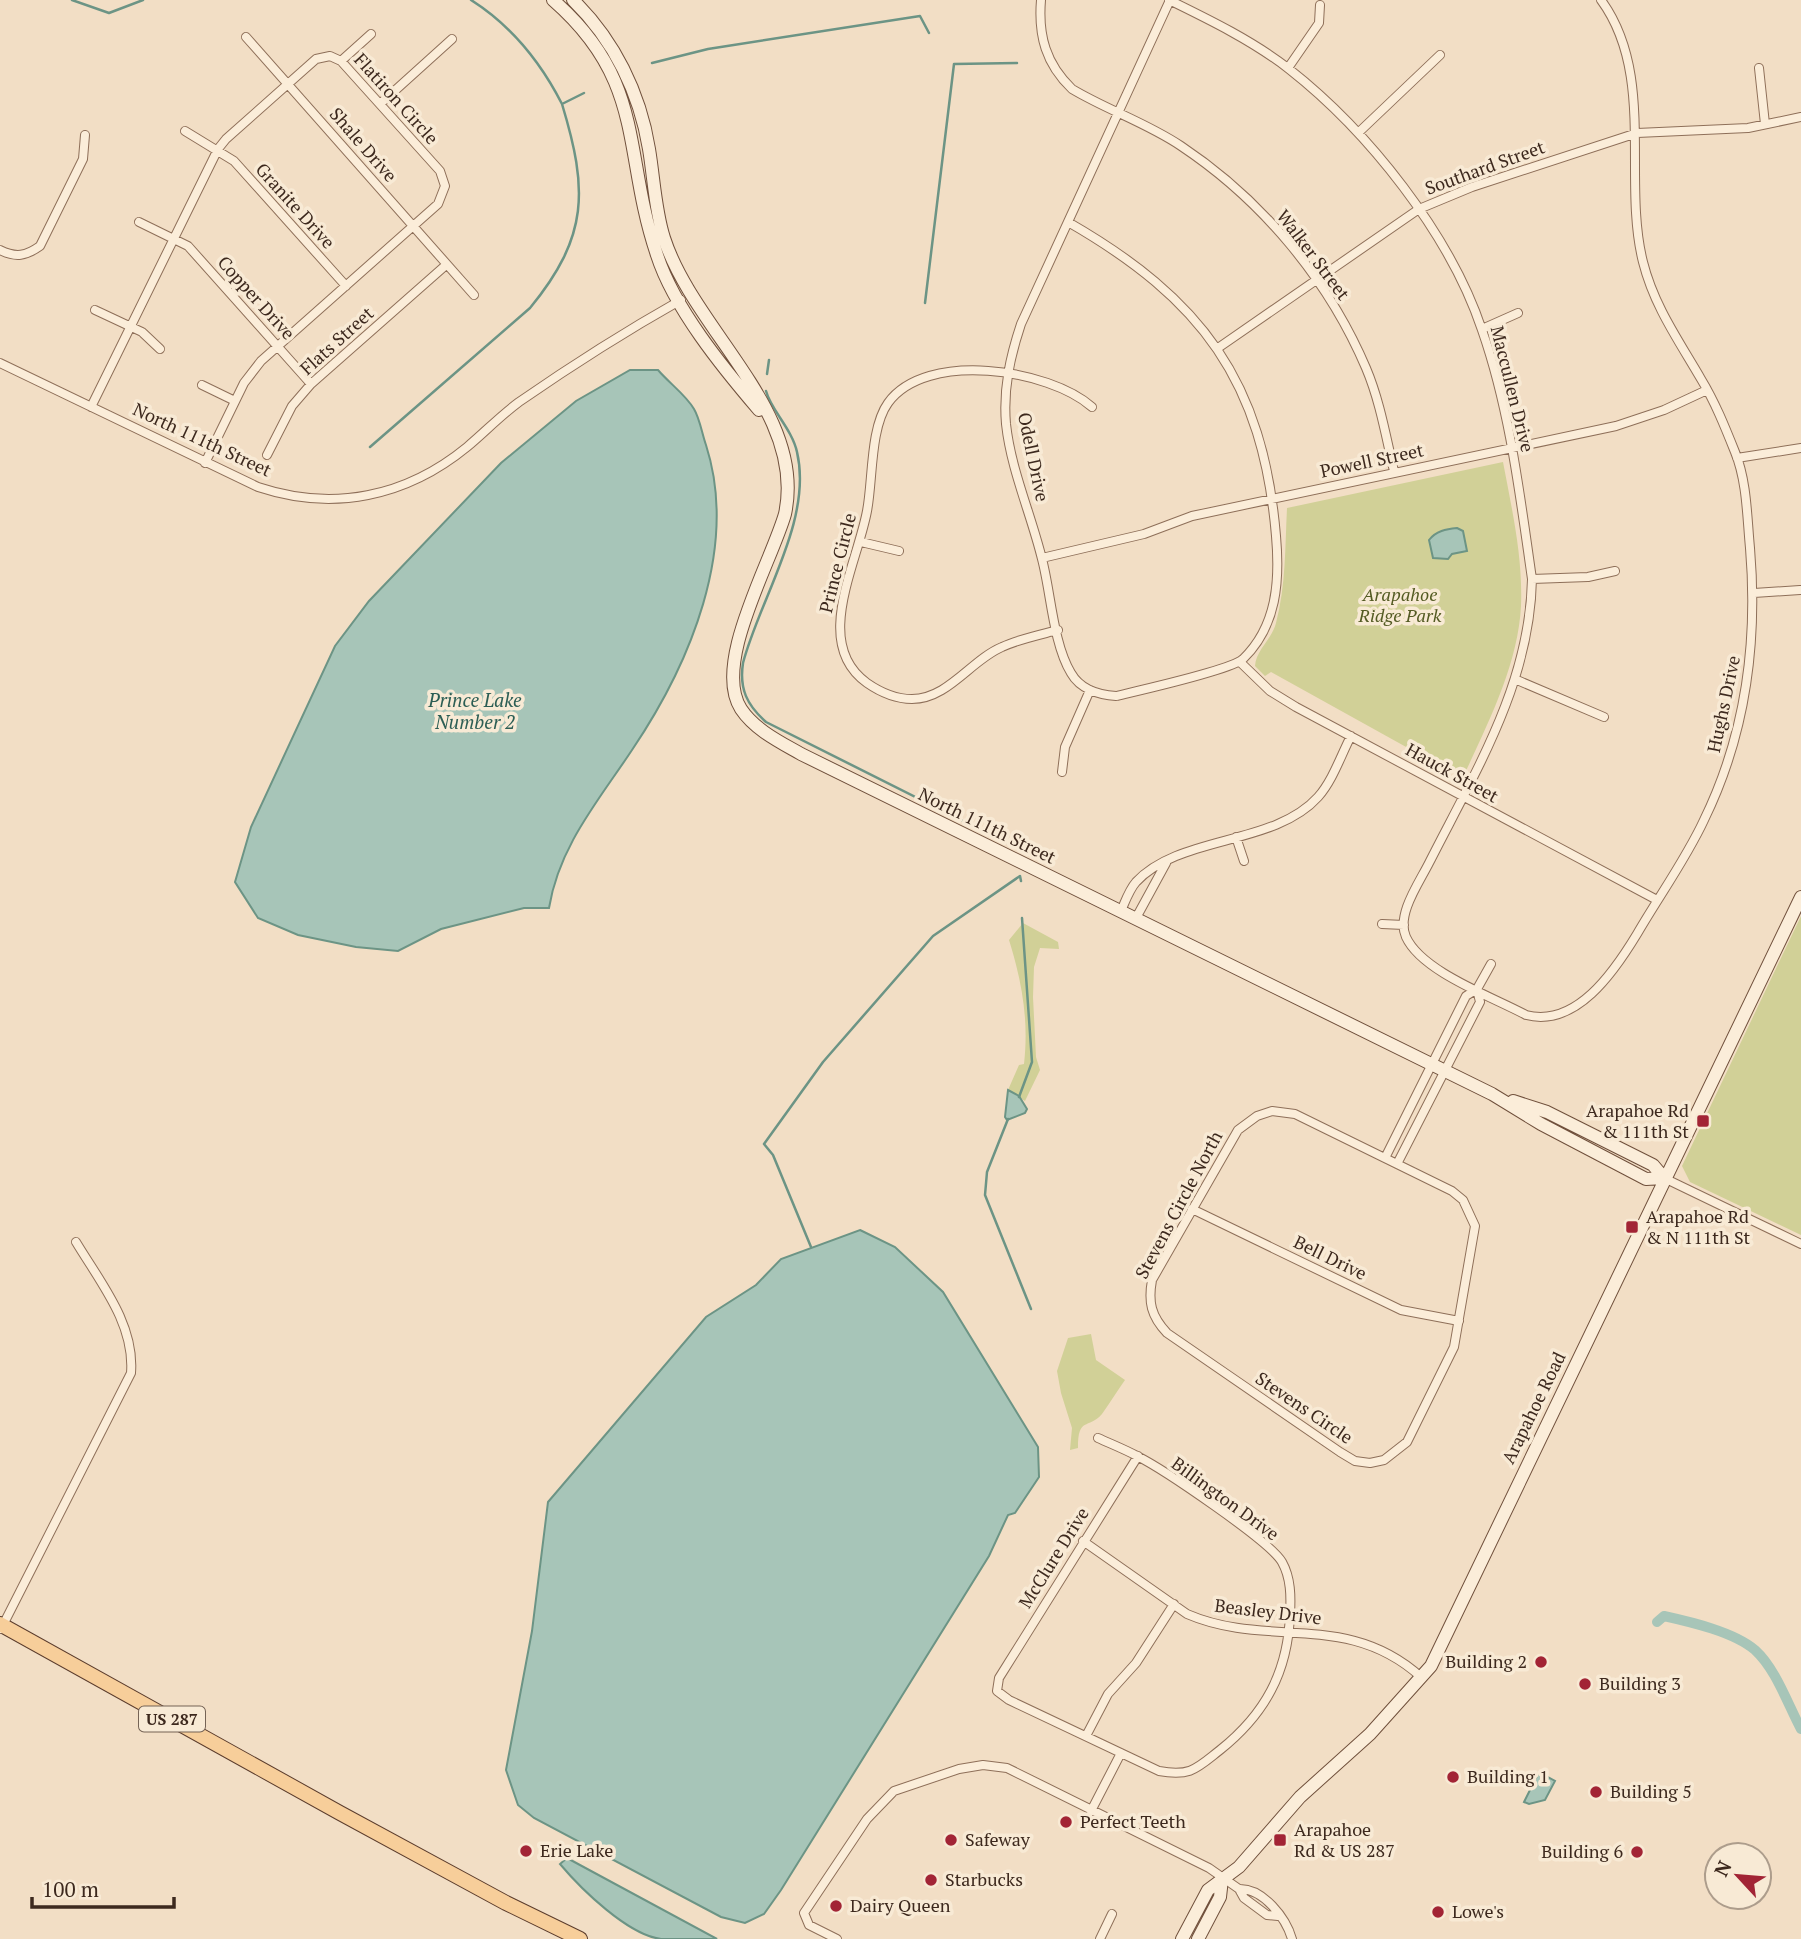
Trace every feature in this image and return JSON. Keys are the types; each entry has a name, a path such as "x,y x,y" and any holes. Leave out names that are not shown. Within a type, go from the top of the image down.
{"main road":[{"name":"US 287","path":"1,1627 506,1903 580,1939"}],"street":[{"path":"553,0 589,37 620,91 634,138 649,231 658,259 685,298"},
{"path":"573,0 604,36 631,83 645,130 665,239 685,298"},
{"name":"Walker Street","path":"1041,0 1042,39 1049,62 1072,89 1179,144 1214,170 1284,237 1316,280 1350,334 1367,370 1394,471"},
{"name":"Maccullen Drive","path":"1169,0 1242,38 1288,68 1359,133 1419,209 1459,280 1482,329 1512,447 1532,579 1526,639 1517,680 1502,717 1413,896 1404,925"},
{"name":"Odell Drive","path":"1090,690 1071,674 1058,630 1042,558 1006,425 1006,375 1021,324 1169,0"},
{"name":"Hughs Drive","path":"1404,925 1410,943 1430,965 1539,1018 1553,1018 1566,1012 1598,987 1626,951 1703,823 1734,746 1751,663 1754,593 1745,498 1737,458 1707,390 1668,328 1643,262 1638,211 1637,133 1625,54 1617,29 1601,0"},
{"path":"1288,68 1319,23 1320,5"},
{"path":"341,61 371,34"},
{"name":"Shale Drive","path":"246,37 474,295"},
{"path":"380,104 452,39"},
{"path":"1359,133 1440,55"},
{"name":"Flatiron Circle","path":"92,407 218,149 316,59 330,56 341,61 440,171 445,186 438,204 261,361 235,401 205,463"},
{"path":"1759,68 1765,124"},
{"name":"Southard Street","path":"1218,348 1419,209 1472,187 1637,133 1725,130 1801,117"},
{"name":"Granite Drive","path":"185,131 234,160 346,286"},
{"path":"0,250 11,255 27,255 40,246 83,159 85,135"},
{"name":"Copper Drive","path":"139,222 188,246 311,384"},
{"path":"1062,772 1065,747 1090,690 1116,696 1240,662 1256,644 1272,612 1277,570 1273,499 1257,428 1246,399 1218,348 1158,283 1106,244 1068,222"},
{"name":"Flats Street","path":"267,455 292,406 311,384 446,265"},
{"name":"North 111th Street","path":"0,363 205,463 277,494 347,500 396,490 435,471 520,401 685,298 756,393 787,458 789,496 780,531 733,660 734,695 742,709 771,736 801,754 1492,1094 1547,1112 1653,1165 1664,1178 1801,1244"},
{"path":"95,310 131,327 151,339 160,349"},
{"path":"1482,329 1518,313"},
{"name":"Prince Circle","path":"1058,630 1001,647 941,690 910,699 876,689 850,666 842,650 838,632 861,542 872,484 877,424 887,404 900,390 935,372 955,370 1006,375 1060,387 1076,393 1092,407"},
{"path":"202,385 235,401"},
{"name":"Powell Street","path":"1042,558 1132,537 1192,516 1616,426 1664,410 1707,390"},
{"path":"1737,458 1801,448"},
{"path":"861,542 899,551"},
{"path":"1532,579 1588,577 1615,572"},
{"path":"1754,593 1800,590"},
{"name":"Hauck Street","path":"1240,662 1270,691 1462,798 1657,900"},
{"path":"1517,680 1604,717"},
{"path":"1121,911 1135,884 1148,872 1189,852 1285,822 1318,797 1351,736"},
{"path":"1236,837 1244,861"},
{"path":"1136,918 1166,863"},
{"name":"Arapahoe Road","path":"1182,1939 1208,1890 1239,1867 1313,1784 1383,1721 1431,1666 1457,1617 1489,1540 1801,897"},
{"path":"1382,924 1404,925"},
{"path":"1385,1158 1466,996 1478,989 1490,964"},
{"path":"1397,1164 1480,1002 1478,989"},
{"name":"Stevens Circle","path":"1152,1310 1167,1332 1355,1461 1370,1463 1384,1460 1407,1442 1454,1347 1475,1226 1471,1212 1452,1191 1284,1111 1272,1111 1249,1121"},
{"name":"Stevens Circle North","path":"1152,1310 1149,1296 1152,1280 1238,1130 1249,1121"},
{"name":"Bell Drive","path":"1192,1209 1401,1310 1459,1321"},
{"path":"1,1627 131,1373 129,1336 76,1242"},
{"name":"Billington Drive","path":"999,1678 998,1691 1009,1700 1159,1771 1175,1774 1196,1770 1238,1735 1261,1710 1277,1685 1286,1656 1289,1631 1288,1576 1282,1562 1270,1548 1138,1456 1098,1438"},
{"name":"McClure Drive","path":"999,1678 1138,1456"},
{"name":"Beasley Drive","path":"1083,1541 1188,1614 1220,1626 1354,1638 1405,1663 1421,1677"},
{"path":"1086,1736 1108,1694 1136,1664 1174,1604"},
{"path":"1091,1811 1121,1753"},
{"path":"837,1939 809,1925 804,1913 867,1819 894,1791 959,1769 983,1765 1007,1768 1209,1868 1239,1889 1244,1898 1255,1907 1267,1915 1278,1916 1290,1930 1292,1939"},
{"path":"1198,1939 1220,1897 1222,1879"},
{"path":"1100,1939 1112,1914"}],"green space":[{"name":"Arapahoe Ridge Park","path":"1503,462 1520,570 1519,628 1501,692 1465,773 1453,773 1271,672 1265,676 1255,666 1258,655 1274,629 1279,609 1287,508"},
{"path":"1801,916 1801,1235 1690,1182 1682,1166"},
{"path":"1023,923 1058,942 1059,949 1040,948 1034,967 1036,1057 1040,1070 1025,1101 1008,1090 1019,1065 1024,1064 1026,1032 1023,1001 1009,940"},
{"path":"1091,1334 1096,1360 1125,1380 1102,1414 1082,1427 1078,1448 1070,1450 1072,1428 1057,1371 1068,1338"}],"water":[{"name":"Prince Lake Number 2","path":"630,370 658,370 687,399 696,413 715,484 717,524 712,564 690,643 673,681 571,844 554,885 549,908 524,908 441,929 398,951 356,947 298,935 258,918 235,882 251,827 335,646 369,601 501,463 576,401"},
{"path":"1457,528 1463,531 1467,551 1452,554 1448,559 1433,558 1429,540 1442,531"},
{"path":"1008,1090 1019,1096 1027,1109 1025,1113 1007,1120 1005,1117"},
{"name":"Erie Lake","path":"860,1230 895,1247 943,1292 1038,1447 1039,1477 1015,1513 1008,1515 989,1556 781,1890 764,1914 745,1923 721,1917 534,1818 518,1805 506,1770 532,1631 548,1502 706,1317 756,1285 781,1259"},
{"path":"1539,1772 1555,1781 1545,1800 1529,1804 1524,1802"},
{"path":"567,1858 717,1939 661,1939 634,1929 592,1898 569,1874 560,1864"}],"waterway":[{"path":"72,0 109,13 143,0"},
{"path":"471,0 499,21 524,46 562,104 584,93"},
{"path":"652,63 708,49 920,16 929,33"},
{"path":"925,303 954,64 1017,63"},
{"path":"370,447 530,308 564,258 578,211 579,187 571,135 562,104"},
{"path":"767,374 769,360"},
{"path":"766,391 794,444 800,478 798,505 791,532 743,663 742,681 749,703 766,722 1017,848"},
{"path":"811,1247 773,1155 764,1144 823,1062 933,936 1020,876 1021,881"},
{"path":"1019,1097 1032,1062 1022,918"},
{"path":"1008,1119 987,1172 985,1195 1031,1309"},
{"path":"1657,1622 1664,1616 1699,1625 1736,1638 1755,1650 1775,1677 1801,1729"}],"place":[{"name":"Arapahoe Rd & 111th St","path":"1703,1121"},
{"name":"Arapahoe Rd & N 111th St","path":"1632,1227"},
{"name":"Building 2","path":"1541,1662"},
{"name":"Building 3","path":"1585,1684"},
{"name":"Building 1","path":"1453,1777"},
{"name":"Building 5","path":"1596,1792"},
{"name":"Perfect Teeth","path":"1066,1822"},
{"name":"Safeway","path":"951,1840"},
{"name":"Arapahoe Rd & US 287","path":"1280,1840"},
{"name":"Erie Lake","path":"526,1851"},
{"name":"Building 6","path":"1637,1852"},
{"name":"Starbucks","path":"931,1880"},
{"name":"Dairy Queen","path":"836,1906"},
{"name":"Lowe's","path":"1438,1912"}]}
